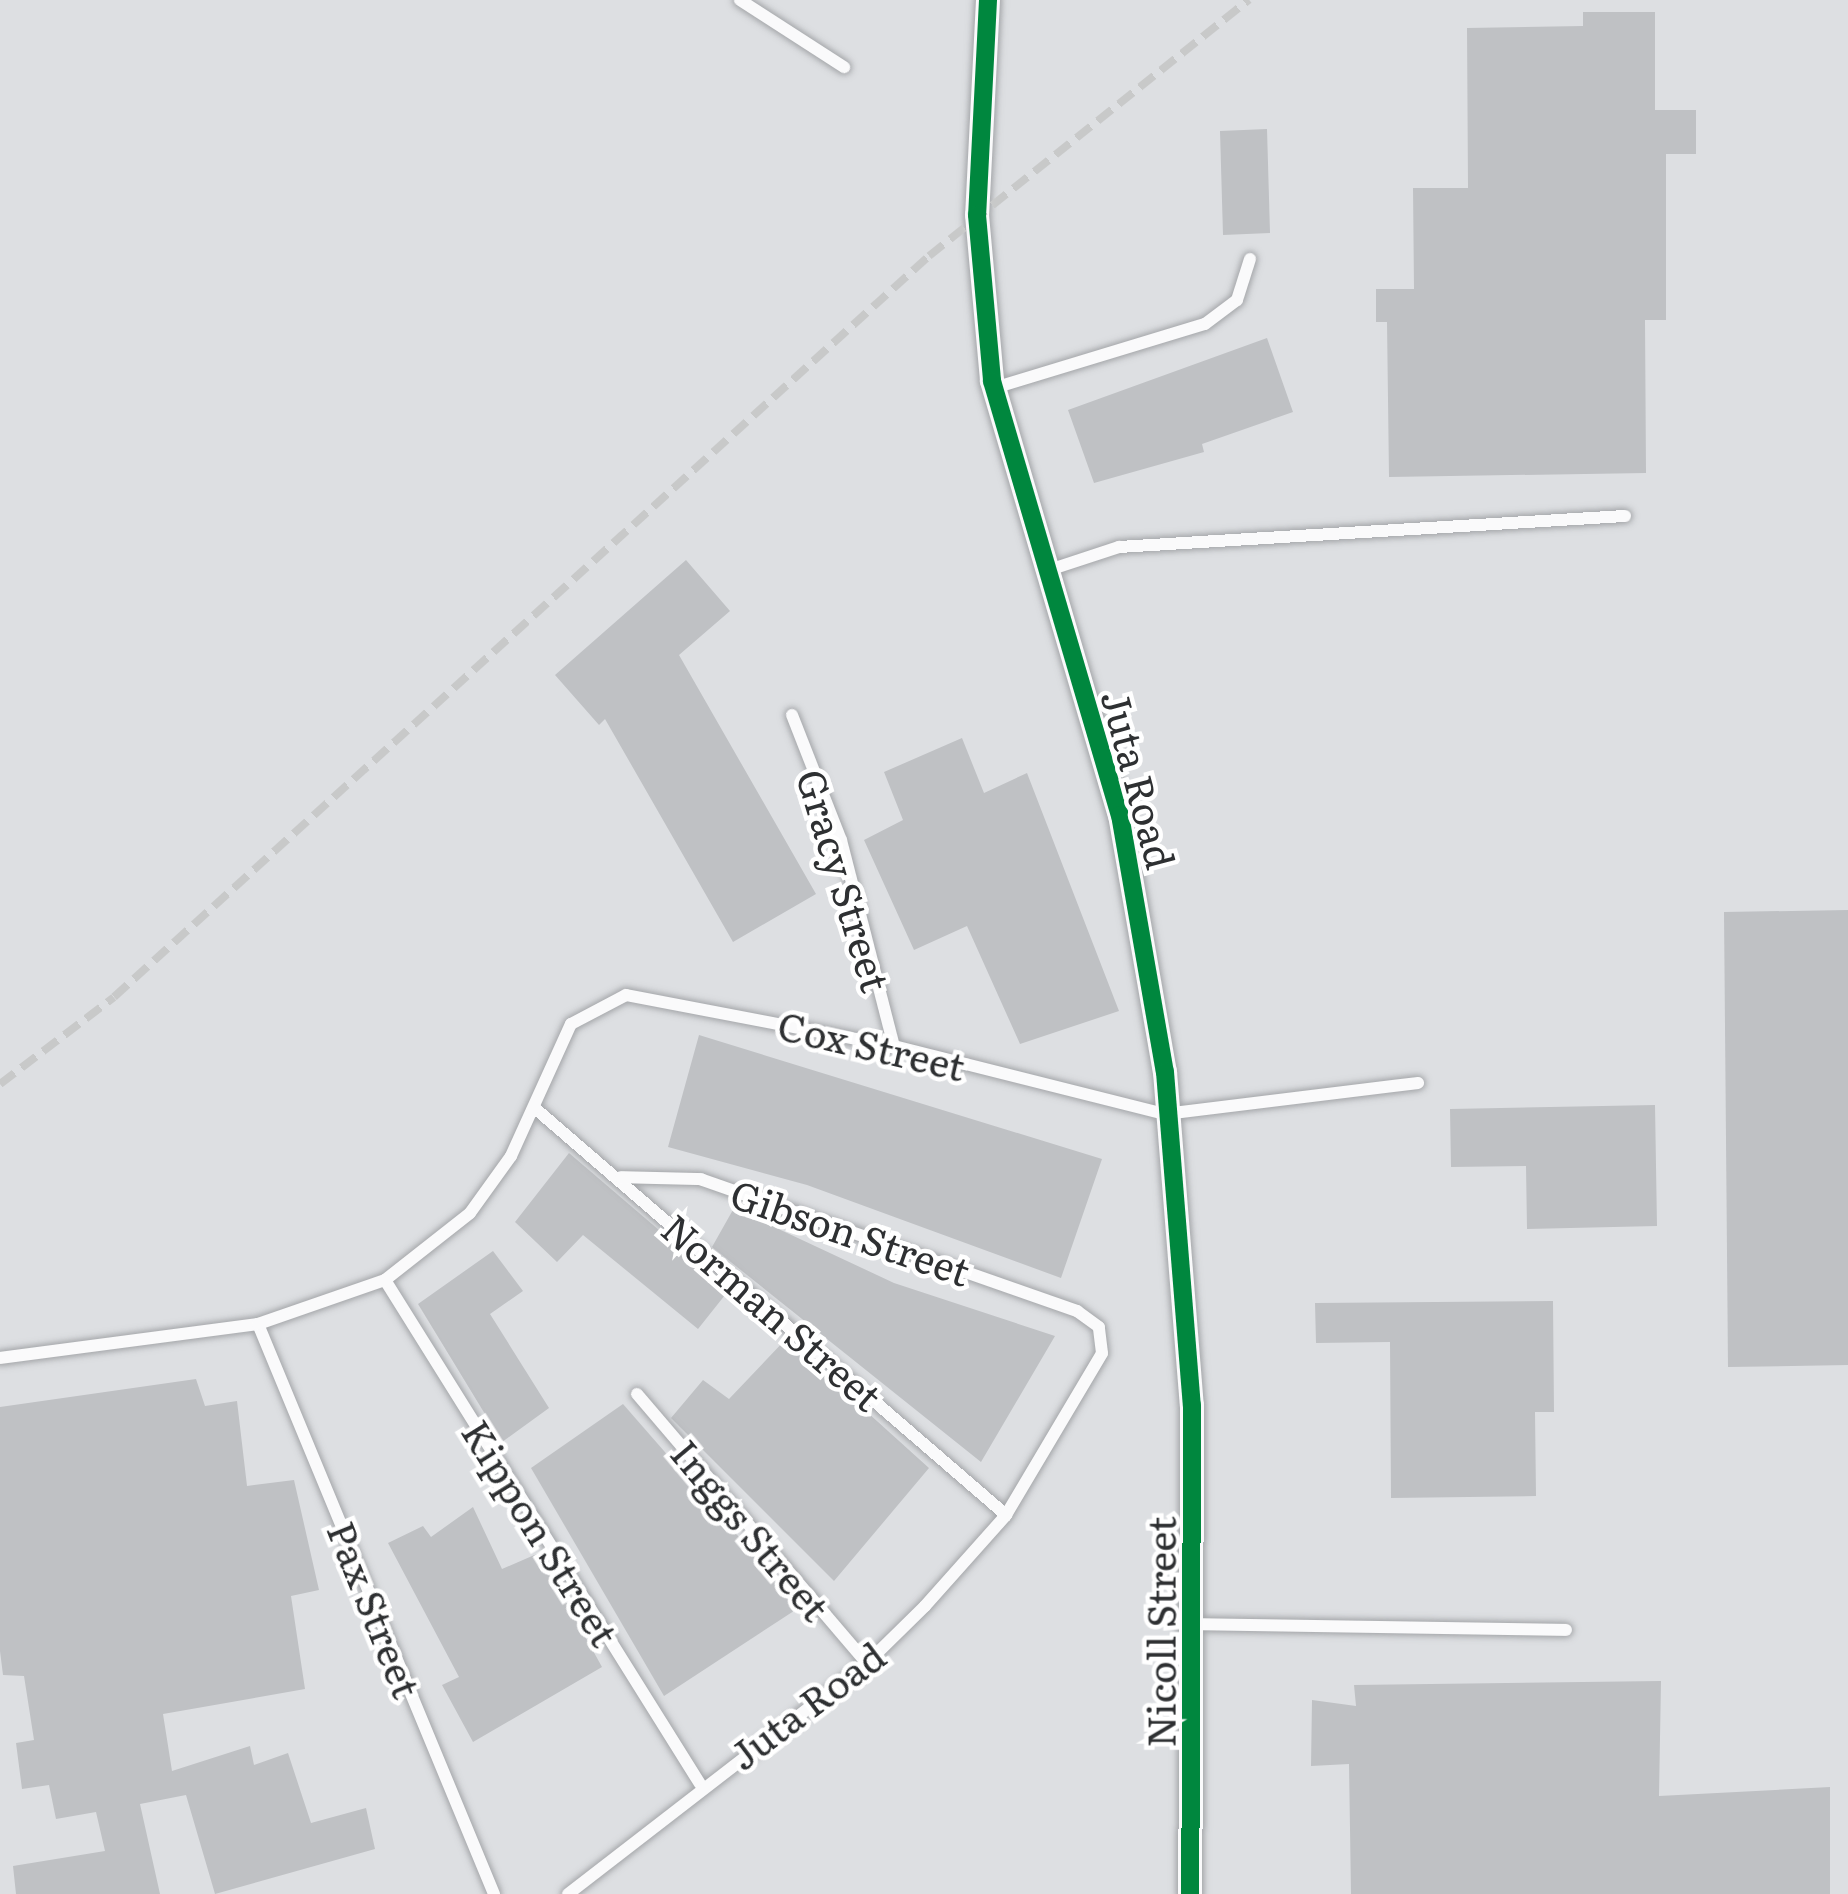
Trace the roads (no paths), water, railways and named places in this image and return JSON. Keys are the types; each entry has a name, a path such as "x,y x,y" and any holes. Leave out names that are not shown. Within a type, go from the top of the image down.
{"street":[{"name":"Juta Road","path":"988,0 977,215 994,388 1120,815 1165,1114 1190,1370"},
{"name":"Nicoll Street","path":"1190,1370 1190,1894"}],"lane":[{"path":"740,0 844,68"},
{"path":"994,388 1205,324 1237,300 1250,259"},
{"path":"1048,570 1119,547 1625,516"},
{"name":"Gracy Street","path":"792,715 841,840 894,1046"},
{"name":"Cox Street","path":"537,1110 561,1039 581,1014 644,994 894,1046 1165,1114"},
{"path":"1165,1114 1418,1083"},
{"path":"0,1358 258,1324 385,1280 470,1213 537,1110"},
{"name":"Norman Street","path":"537,1110 621,1177 1006,1515"},
{"name":"Gibson Street","path":"621,1177 701,1179 1077,1311"},
{"name":"Kippon Street","path":"385,1280 700,1784"},
{"name":"Juta Road","path":"568,1894 700,1784 867,1664 1006,1515 1095,1378 1103,1340 1077,1311"},
{"name":"Pax Street","path":"258,1324 494,1894"},
{"name":"Inggs Street","path":"638,1394 867,1664"},
{"path":"1192,1624 1566,1630"}],"railway":[{"path":"0,1084 114,997 929,256 1249,0"}]}
